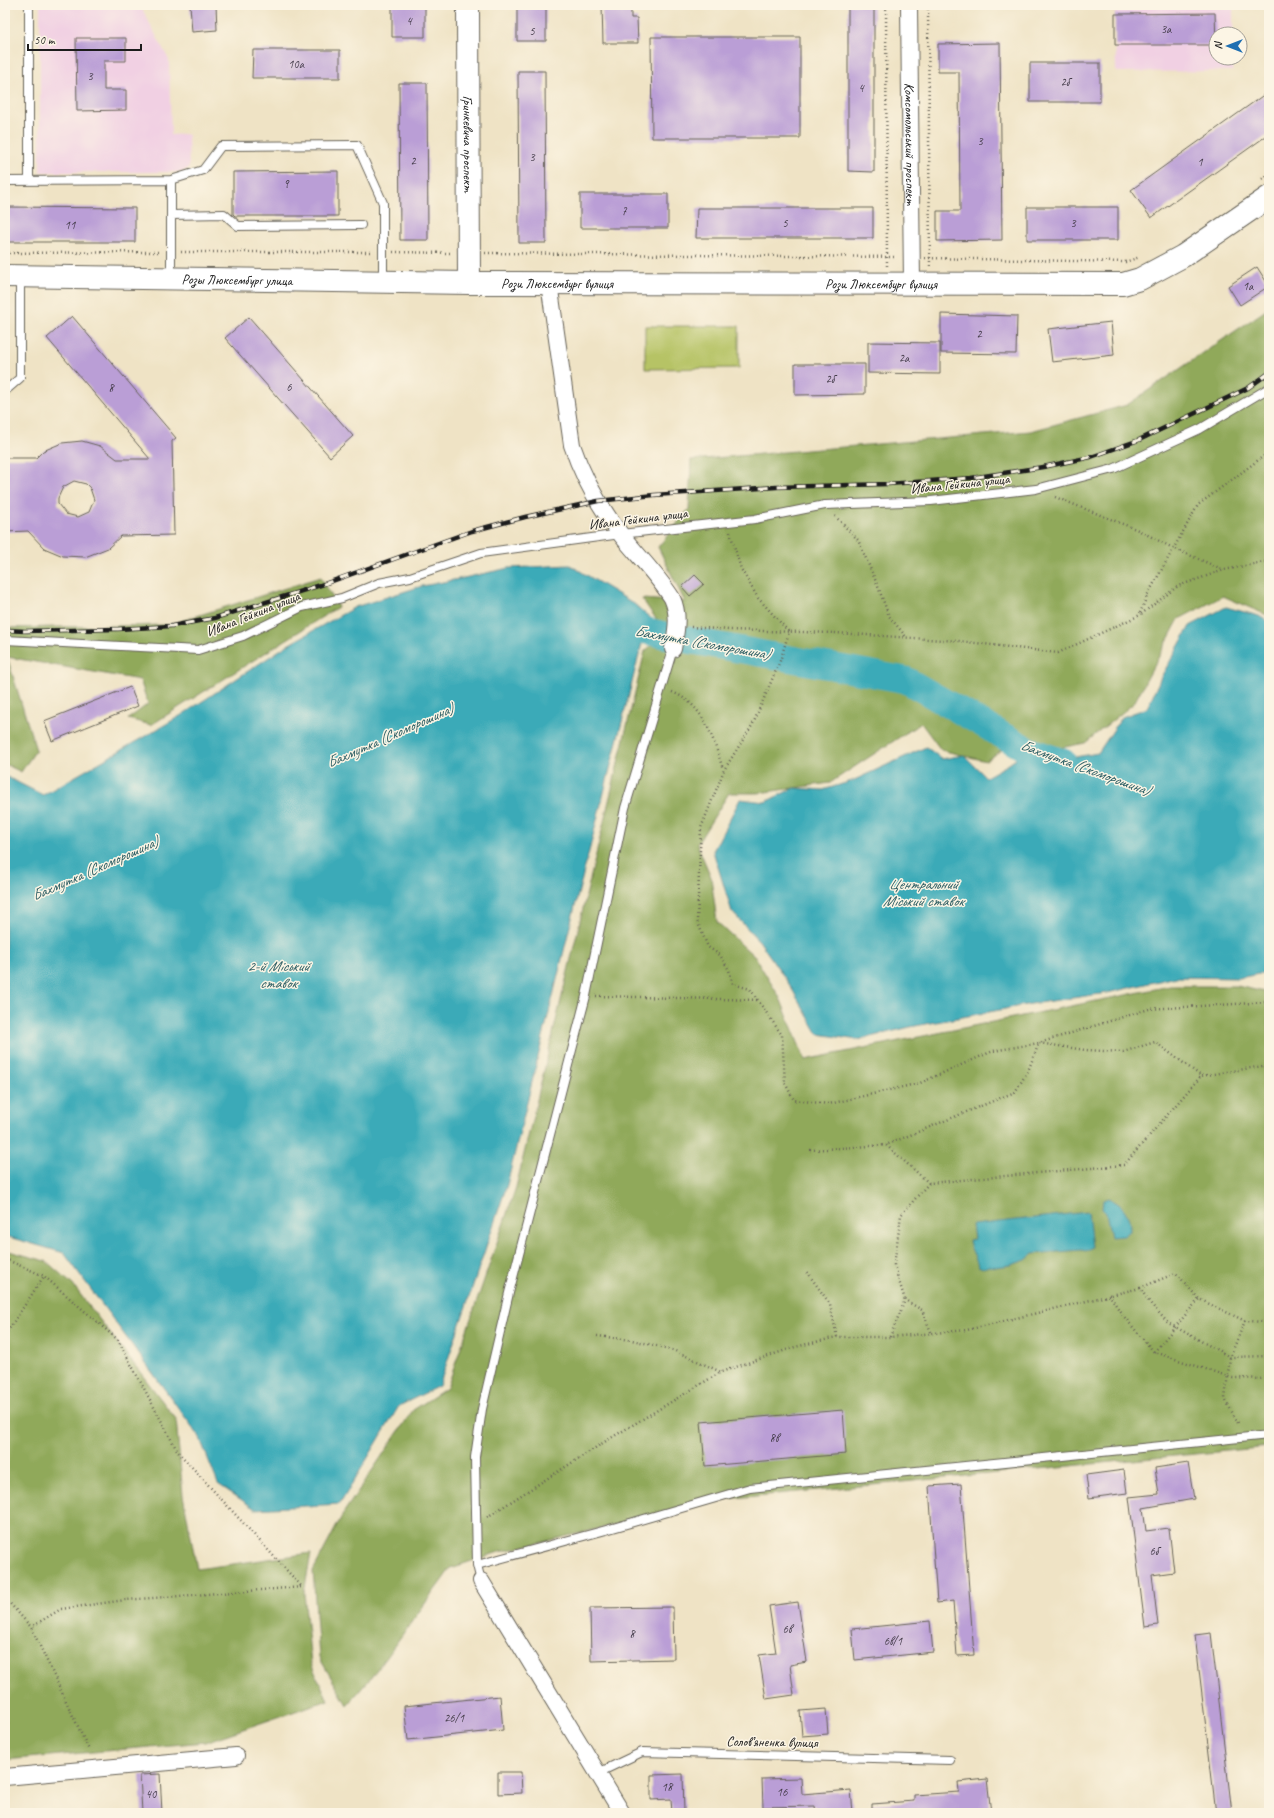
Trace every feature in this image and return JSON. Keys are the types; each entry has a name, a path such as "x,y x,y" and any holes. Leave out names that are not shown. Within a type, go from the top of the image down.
{"street":[{"name":"Гринкевича проспект","path":"468,5 469,283"},
{"name":"Комсомольський проспект","path":"908,5 912,258 921,284"},
{"name":"Рози Люксембург вулиця","path":"469,283 1132,283 1183,256 1263,190"},
{"name":"Розы Люксембург улица","path":"12,276 469,283"},
{"path":"548,283 572,445 580,469 591,490 621,534 672,598 677,609 677,626 673,649"},
{"path":"481,1581 622,1813"},
{"path":"5,1777 236,1756"}],"lane":[{"path":"29,5 29,181"},
{"path":"5,181 171,180 203,170 221,146 357,145 383,202 383,282"},
{"path":"171,180 171,279"},
{"path":"171,215 224,214 238,226 361,225"},
{"path":"5,391 20,378 12,276"},
{"name":"Ивана Гейкина улица","path":"5,640 198,650 243,636 302,606 342,598 379,582 410,577 481,553 621,534 755,519 825,506 931,501 1036,489 1113,469 1200,428 1269,388"},
{"path":"481,1581 478,1565 476,1524 475,1457 482,1409 509,1292 586,996 625,808 673,649"},
{"path":"478,1565 750,1488 1269,1435"},
{"name":"Солов’яненка вулиця","path":"598,1773 642,1752 950,1760"}],"path":[{"path":"886,5 888,284"},
{"path":"921,284 930,258 928,5"},
{"path":"1263,190 1269,174"},
{"path":"5,253 383,252 887,257 1124,262 1145,255"},
{"path":"1140,615 1148,594 1198,505 1269,452"},
{"path":"1036,489 1138,530 1173,548 1224,570"},
{"path":"825,506 858,540 889,616 907,638"},
{"path":"727,522 741,568 758,598 788,632"},
{"path":"677,626 729,630 836,633 959,641 1058,653 1140,615 1178,586 1224,570 1269,561"},
{"path":"788,632 780,661 753,724 724,770 701,828 697,921 708,948 720,955 729,970 733,984 750,989 782,1035 784,1083 794,1100 829,1104 920,1083 993,1051 1039,1043 1149,1009 1269,1002"},
{"path":"662,686 670,692 684,697 696,708 712,736 724,770"},
{"path":"586,996 759,1000"},
{"path":"1039,1043 1085,1050 1123,1052 1155,1042 1201,1076"},
{"path":"810,1150 886,1145 1015,1092 1028,1071 1039,1043"},
{"path":"890,1337 905,1300 894,1265 901,1215 929,1183 1124,1164 1201,1076 1269,1065"},
{"path":"886,1145 929,1183"},
{"path":"5,1259 44,1276 118,1340 178,1452 302,1587 139,1599 68,1608 61,1610 31,1627"},
{"path":"807,1272 830,1304 837,1337"},
{"path":"476,1524 606,1441 721,1372 795,1347 837,1337 890,1337 931,1332 967,1330 1109,1294 1140,1288 1176,1273 1199,1299 1245,1321 1269,1322"},
{"path":"5,1335 44,1276"},
{"path":"1140,1288 1150,1303 1168,1323 1230,1357 1269,1356"},
{"path":"1109,1294 1121,1313 1154,1352 1233,1378 1269,1379"},
{"path":"1154,1352 1199,1299"},
{"path":"905,1300 922,1310 931,1332"},
{"path":"1238,1422 1225,1399 1229,1376 1230,1357 1245,1321"},
{"path":"597,1336 632,1340 673,1350 721,1372"},
{"path":"5,1598 31,1627 89,1750"}],"shaded area":[{"path":"40,5 140,5 169,60 171,135 188,134 189,168 181,172 40,172"},
{"path":"1115,5 1233,5 1233,26 1208,26 1208,66 1233,66 1233,71 1116,72"}],"green space":[{"path":"1269,308 1269,616 1223,596 1179,619 1134,703 1085,743 1060,748 1020,737 986,761 941,750 921,723 830,783 758,793 729,793 697,844 711,877 717,922 755,957 780,998 805,1060 1170,986 1237,986 1269,993 1269,1447 724,1499 496,1553 451,1568 370,1679 347,1705 319,1657 313,1571 344,1512 413,1410 447,1388 516,1187 645,651 666,633 642,599 685,602 658,547 689,509 691,460 1031,431 1127,405"},
{"path":"645,326 739,326 739,368 645,369"},
{"path":"321,577 338,607 151,725 128,719 148,704 140,680 7,657 36,750 21,772 5,764 5,628 168,625"},
{"path":"5,1250 46,1261 73,1285 176,1419 183,1495 197,1569 311,1553 304,1593 311,1664 328,1700 205,1742 5,1760"}],"water":[{"name":"2-й Міський ставок","path":"570,565 633,603 661,627 662,635 656,639 642,643 569,930 507,1185 439,1386 399,1406 340,1504 255,1509 218,1484 199,1436 64,1253 5,1236 5,776 43,795 180,716 286,646 355,607 422,586 509,568"},
{"name":"Центральний Міський ставок","path":"1226,607 1259,616 1269,622 1269,972 1239,978 1176,977 1107,993 1031,1004 910,1027 858,1040 818,1034 789,984 760,942 732,912 713,851 740,799 765,802 794,788 823,790 852,781 926,747 942,759 964,755 986,777 1009,764 1033,746 1064,759 1098,753 1122,717 1147,708 1161,677 1190,626"},
{"path":"1108,1198 1122,1207 1127,1215 1130,1231 1124,1236 1111,1237 1106,1213 1102,1209 1103,1200"},
{"path":"1088,1212 1092,1247 1086,1251 1081,1250 1033,1254 1026,1260 1011,1265 996,1267 989,1266 983,1268 978,1266 969,1240 974,1239 972,1225"}],"building":[{"path":"190,5 216,5 217,30 192,32"},
{"path":"392,5 425,5 425,37 392,37"},
{"path":"517,5 546,5 546,41 517,41"},
{"path":"602,5 631,5 631,18 637,18 638,43 603,43"},
{"path":"848,5 874,5 874,172 848,171"},
{"path":"1215,13 1215,26 1208,26 1208,45 1115,45 1115,14"},
{"path":"651,37 800,37 800,138 652,138"},
{"path":"76,38 126,38 126,61 104,61 104,90 126,90 126,110 77,111"},
{"path":"1000,43 1002,240 937,241 937,211 960,211 959,72 938,72 938,44"},
{"path":"253,50 340,50 340,78 252,78"},
{"path":"1030,63 1100,63 1100,102 1030,102"},
{"path":"518,71 545,71 546,243 519,243"},
{"path":"399,83 427,83 428,240 400,240"},
{"path":"1265,94 1269,101 1269,134 1151,218 1131,190"},
{"path":"338,171 338,216 235,216 233,214 233,172"},
{"path":"580,194 668,194 668,228 580,228"},
{"path":"5,207 135,208 135,242 5,242"},
{"path":"1027,207 1118,207 1118,240 1027,240"},
{"path":"697,208 873,208 873,238 696,238"},
{"path":"1257,267 1269,286 1240,305 1228,286"},
{"path":"941,314 1017,316 1016,354 941,353"},
{"path":"72,316 176,438 172,441 174,535 121,536 108,548 85,557 63,556 44,548 28,531 5,532 5,458 36,458 43,451 62,443 82,441 100,446 117,459 150,459 47,338","holes":["74,481 86,484 90,488 94,500 89,512 78,517 66,514 58,504 58,498 63,487"]},
{"path":"249,317 353,436 330,457 225,338"},
{"path":"1111,322 1114,355 1052,362 1048,329"},
{"path":"868,342 940,343 940,374 868,373"},
{"path":"795,364 865,364 865,394 795,395"},
{"path":"695,575 704,584 690,596 682,587"},
{"path":"130,687 138,706 52,741 44,721"},
{"path":"843,1410 846,1454 705,1466 701,1422"},
{"path":"1188,1463 1194,1499 1143,1508 1146,1531 1169,1528 1174,1572 1152,1575 1158,1625 1145,1627 1129,1497 1159,1494 1155,1468"},
{"path":"1124,1470 1127,1493 1089,1498 1086,1475"},
{"path":"961,1484 974,1655 957,1656 953,1601 937,1603 929,1486"},
{"path":"798,1602 807,1662 790,1665 794,1695 766,1699 759,1655 776,1653 769,1606"},
{"path":"673,1607 674,1659 591,1661 590,1608"},
{"path":"930,1621 933,1652 855,1660 852,1629"},
{"path":"1211,1633 1232,1813 1216,1813 1195,1635"},
{"path":"500,1696 503,1730 408,1740 404,1706"},
{"path":"826,1709 828,1734 802,1736 800,1711"},
{"path":"498,1772 521,1772 522,1793 498,1794"},
{"path":"160,1774 162,1813 142,1813 140,1775"},
{"path":"683,1774 684,1813 672,1813 671,1799 651,1800 651,1775"},
{"path":"801,1778 802,1794 851,1790 853,1813 816,1813 815,1806 763,1807 762,1779"},
{"path":"987,1779 991,1813 872,1813 872,1804 914,1801 914,1795 959,1792 958,1782"}],"waterway":[{"name":"Бахмутка (Скоморошина)","path":"627,629 647,631 682,639 906,680 1028,750 1063,762"}],"railway":[{"path":"5,630 118,629 172,626 215,618 324,584 472,531 525,517 598,501 654,495 777,487 888,484 971,478 1043,467 1091,457 1139,440 1248,388 1269,373"}]}
